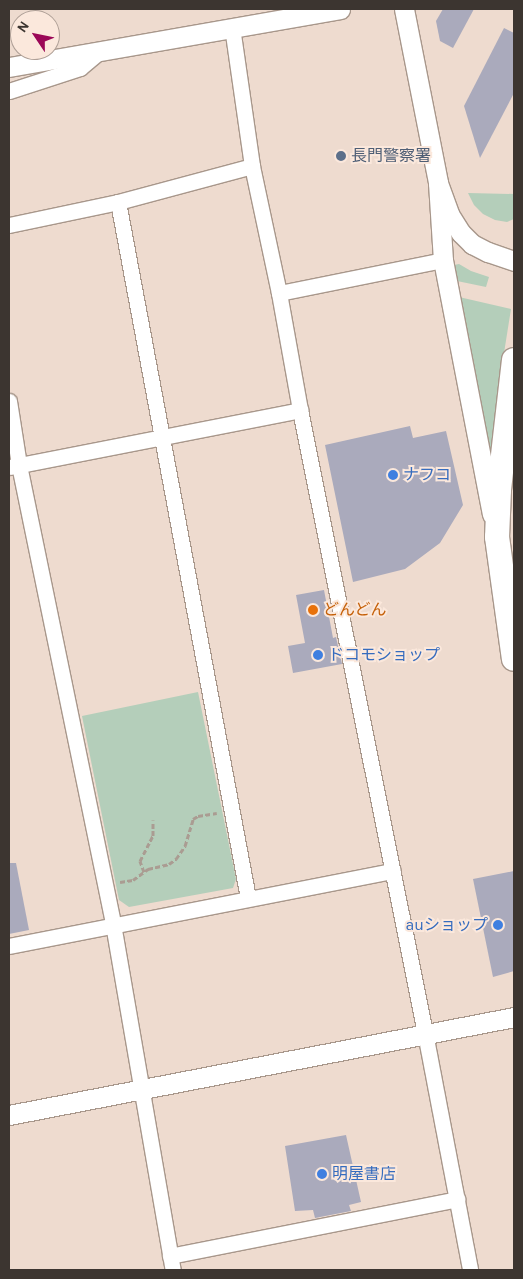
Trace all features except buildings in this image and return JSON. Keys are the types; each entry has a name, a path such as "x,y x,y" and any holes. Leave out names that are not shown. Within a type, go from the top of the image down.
{"highway":[{"path":"514,360 499,490 497,537 514,659"}],"street":[{"path":"9,67 340,9"},
{"path":"404,9 438,183 442,260 497,537"},
{"path":"232,28 252,166 280,293 300,410 425,1033 470,1270"},
{"path":"9,91 80,68 101,50"},
{"path":"9,225 118,202 252,166"},
{"path":"438,183 449,214 461,233 472,244 488,252 514,260"},
{"path":"118,202 248,898"},
{"path":"280,293 442,260"},
{"path":"9,401 14,466 113,924 172,1263 457,1199"},
{"path":"14,466 161,439 300,410"},
{"path":"9,946 113,924 392,872"},
{"path":"9,1115 514,1017"}],"path":[{"path":"105,885 133,880 144,872 176,859 185,846 192,819 198,816 232,810"},
{"path":"144,872 140,860 153,836 153,820"}],"green space":[{"path":"468,193 514,194 514,219 507,222 495,220 483,214 474,205"},
{"path":"459,264 471,271 489,277 486,287 457,281 454,265"},
{"path":"459,297 511,309 501,372 493,449 486,450"},
{"path":"198,692 236,879 233,888 129,907 119,900 82,716"}],"place":[{"name":"長門警察署","path":"341,156"},
{"name":"ナフコ","path":"393,475"},
{"name":"どんどん","path":"313,610"},
{"name":"ドコモショップ","path":"318,655"},
{"name":"auショップ","path":"498,925"},
{"name":"明屋書店","path":"322,1174"}]}
